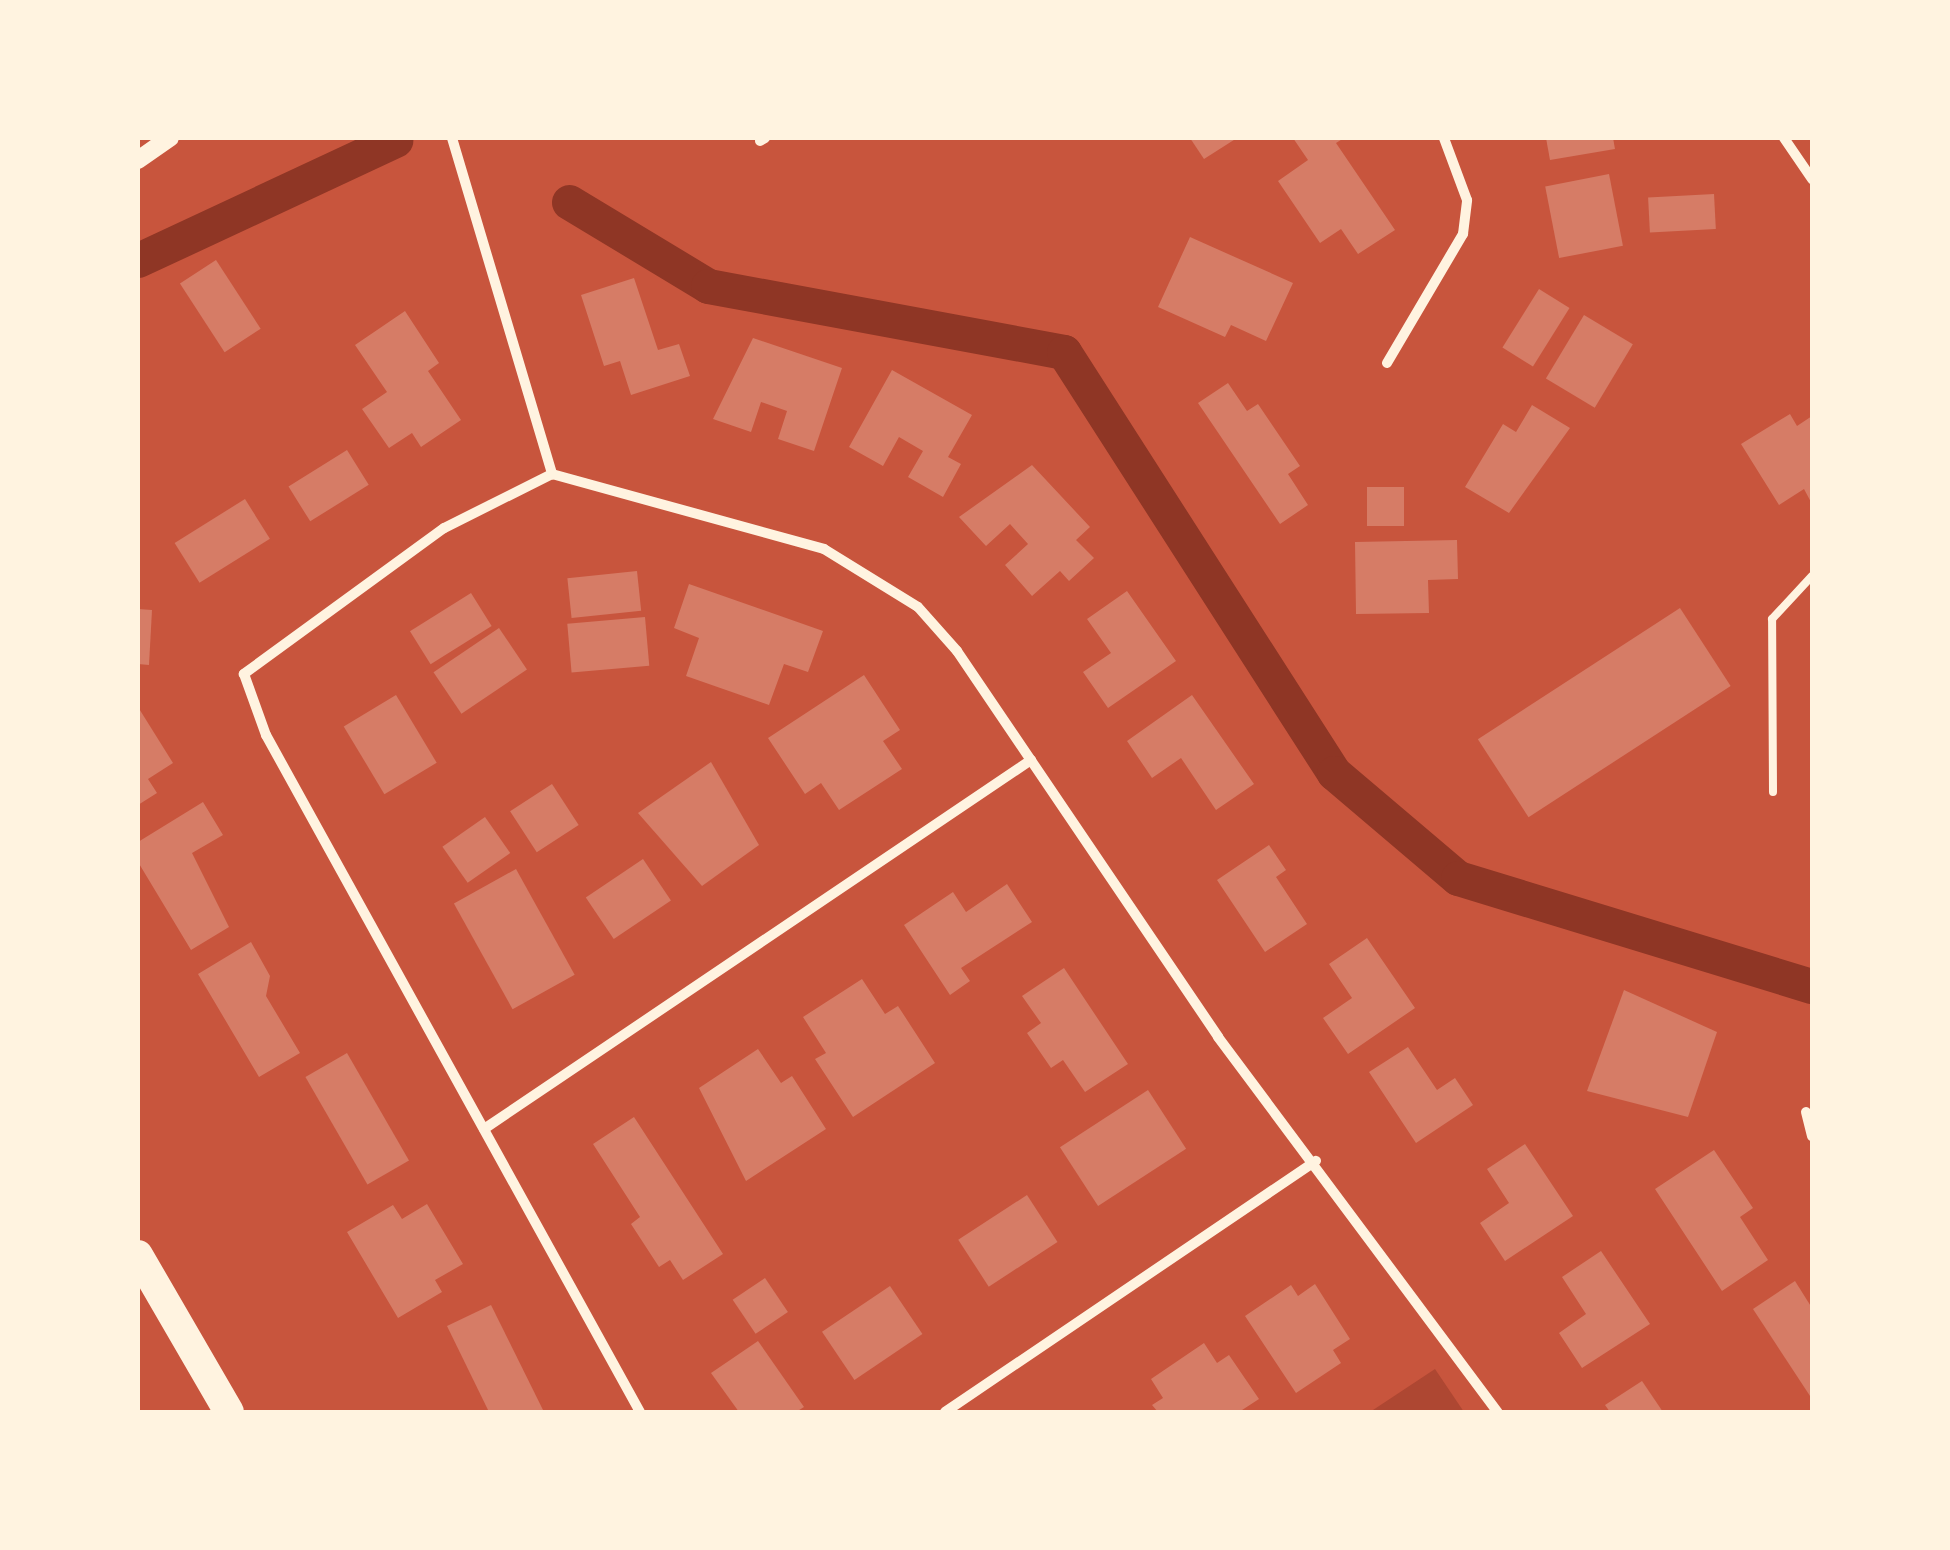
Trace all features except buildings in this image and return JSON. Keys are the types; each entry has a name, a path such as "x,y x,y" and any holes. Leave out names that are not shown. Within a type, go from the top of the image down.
{"highway":[{"path":"138,1256 229,1412"}],"street":[{"path":"138,160 170,138"},
{"path":"452,138 552,474"},
{"path":"1386,363 1463,234 1466,200 1444,138"},
{"path":"1784,138 1812,179"},
{"path":"640,1412 266,735 244,674 444,528 552,474 772,532 874,574 957,650 1218,1038 1316,1161 1498,1412"},
{"path":"484,1129 1031,760"},
{"path":"1806,1112 1812,1136"},
{"path":"945,1412 1316,1161"}],"lane":[{"path":"1772,792 1772,619 1812,576"}],"shaded area":[{"path":"1435,1369 1464,1412 1370,1412"}],"waterway":[{"path":"138,260 395,140"},
{"path":"569,202 708,286 1064,352 1334,773 1458,878 1812,986"}]}
